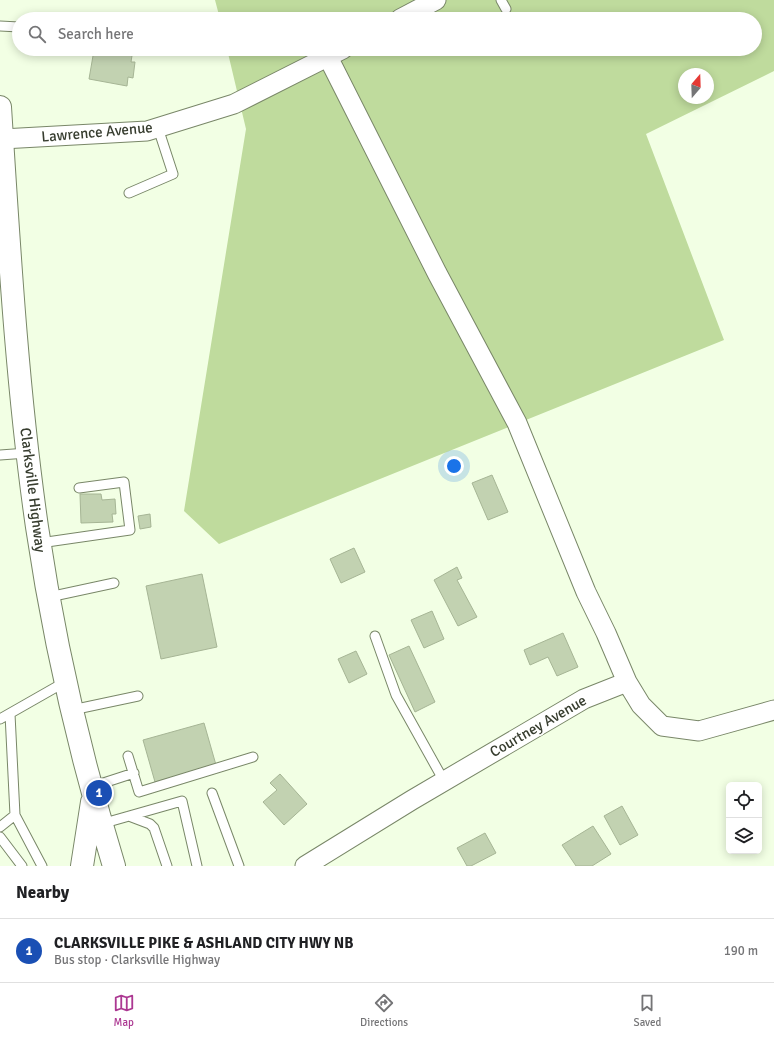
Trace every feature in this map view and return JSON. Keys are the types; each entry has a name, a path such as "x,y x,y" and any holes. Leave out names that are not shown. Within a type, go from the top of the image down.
{"main road":[{"name":"Clarksville Highway","path":"0,107 16,342 27,453 40,544 48,597 65,682 92,791 114,866"},
{"path":"82,866 92,791"}],"street":[{"path":"413,12 436,0"},
{"name":"Lawrence Avenue","path":"2,139 147,131 234,104 330,56"},
{"path":"337,56 437,273 517,423 586,592 606,633 627,682 641,705 662,726 699,732 774,710"},
{"name":"Courtney Avenue","path":"305,866 584,698 627,682"}],"lane":[{"path":"501,0 506,9"},
{"path":"0,26 12,27"},
{"path":"129,193 173,174 158,128"},
{"path":"0,454 27,453"},
{"path":"40,544 130,530 124,482 78,488"},
{"path":"48,597 114,583"},
{"path":"375,636 396,695 444,781"},
{"path":"0,719 65,682"},
{"path":"72,710 138,696"},
{"path":"10,714 15,815 42,866"},
{"path":"128,756 139,792 253,757"},
{"path":"92,791 134,773"},
{"path":"212,793 239,866"},
{"path":"101,824 182,801 197,866"},
{"path":"0,827 15,815"},
{"path":"128,817 150,824 154,828 167,866"},
{"path":"0,837 22,866"}],"green space":[{"path":"215,0 774,0 774,71 714,101 714,68 678,68 678,104 707,104 646,134 724,340 219,544 184,511 246,129 229,56 762,56 762,12 218,12"}],"building":[{"path":"93,56 132,56 131,62 135,62 133,78 128,77 127,86 89,79"},
{"path":"492,475 508,512 488,520 472,483"},
{"path":"80,494 101,494 102,500 115,499 116,514 112,514 113,522 81,523"},
{"path":"150,514 151,527 140,529 138,516"},
{"path":"354,548 365,572 341,583 330,559"},
{"path":"457,567 462,578 457,580 477,617 458,626 434,580"},
{"path":"202,574 217,647 161,659 146,586"},
{"path":"432,611 444,639 424,648 411,620"},
{"path":"563,633 578,667 557,676 548,657 530,665 524,650"},
{"path":"409,646 435,702 415,712 389,655"},
{"path":"356,651 367,674 349,683 338,659"},
{"path":"204,723 216,765 155,782 143,740"},
{"path":"280,774 307,804 284,825 263,802 277,790 270,783"},
{"path":"622,806 638,835 620,845 604,816"},
{"path":"593,826 611,854 592,866 576,866 562,845"},
{"path":"485,833 496,853 471,866 467,866 457,848"}],"place":[{"name":"CLARKSVILLE PIKE & ASHLAND CITY HWY NB","path":"99,793"}]}
